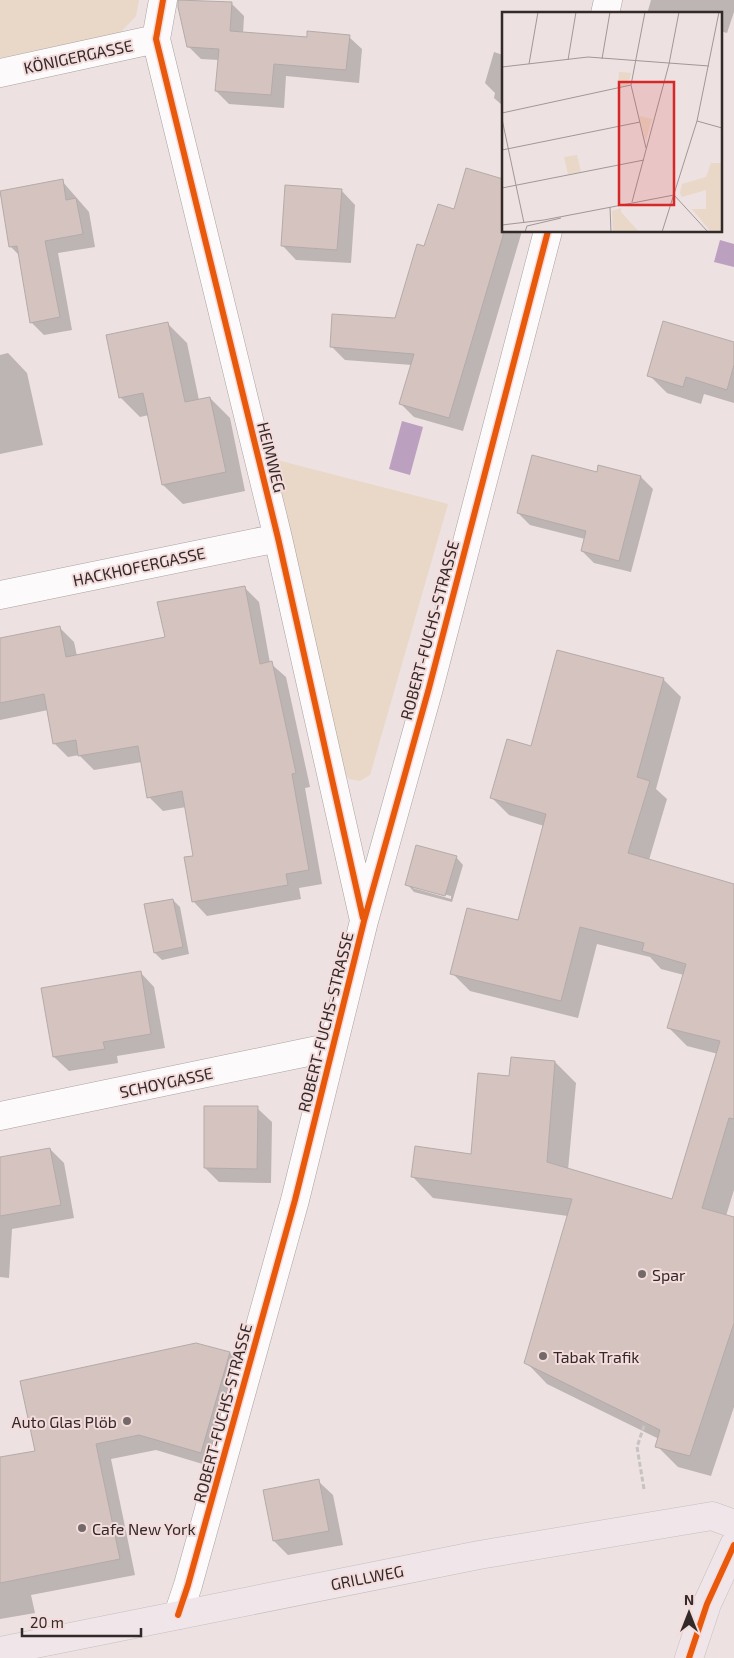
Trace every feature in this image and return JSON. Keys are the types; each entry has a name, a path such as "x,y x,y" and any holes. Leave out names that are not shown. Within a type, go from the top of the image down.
{"main road":[{"name":"GRILLWEG","path":"0,1652 479,1555 712,1516 734,1524"},
{"path":"689,1658 707,1604 734,1545"}],"street":[{"name":"HEIMWEG","path":"163,0 156,39 278,538 364,921"},
{"name":"KÖNIGERGASSE","path":"0,73 156,39"},
{"name":"ROBERT-FUCHS-STRASSE","path":"178,1615 290,1218 364,921 429,688 548,232"},
{"name":"HACKHOFERGASSE","path":"0,595 278,538"},
{"name":"SCHOYGASSE","path":"0,1116 332,1047"}],"path":[{"path":"644,1489 637,1446 646,1423"}],"shaded area":[{"path":"0,0 139,0 136,16 120,33 0,58"},
{"path":"720,240 734,244 734,267 714,262"},
{"path":"402,421 423,427 410,475 389,469"},
{"path":"273,459 448,504 370,775 360,781 349,779 343,771"}],"building":[{"path":"178,0 232,2 230,31 307,37 307,31 350,35 346,70 274,64 271,95 215,91 219,49 187,47"},
{"path":"466,168 502,179 503,236 449,418 399,404 414,354 330,347 332,314 395,318 417,244 424,246 438,204 454,209"},
{"path":"63,179 66,200 76,198 83,234 45,241 60,317 30,323 17,246 9,247 0,191"},
{"path":"285,185 342,189 337,250 281,246"},
{"path":"663,321 734,342 734,365 727,390 686,377 683,387 647,376"},
{"path":"168,322 185,402 210,397 226,472 162,485 143,393 119,398 106,335"},
{"path":"532,455 597,472 598,465 641,476 619,561 581,551 586,531 517,513"},
{"path":"245,586 260,664 272,661 296,773 292,774 309,870 286,874 288,885 192,902 184,857 193,856 182,791 147,798 138,746 78,756 76,740 53,744 44,694 0,703 0,638 60,626 66,657 165,637 157,602"},
{"path":"557,650 664,678 637,777 650,781 628,853 734,884 734,1119 729,1118 702,1208 734,1217 734,1323 690,1456 655,1447 660,1430 524,1363 572,1199 411,1177 415,1146 471,1154 478,1073 509,1076 511,1057 555,1061 547,1162 672,1199 720,1041 667,1028 686,964 642,951 644,943 580,927 561,1001 450,974 467,908 518,920 546,814 490,798 507,739 531,746"},
{"path":"416,845 457,856 445,896 405,885"},
{"path":"173,899 183,947 154,953 144,904"},
{"path":"141,971 151,1034 103,1042 105,1049 53,1057 41,988"},
{"path":"204,1106 258,1106 257,1169 204,1168"},
{"path":"50,1148 61,1205 0,1216 0,1157"},
{"path":"196,1343 230,1352 201,1453 139,1435 96,1444 120,1559 0,1583 0,1457 35,1451 20,1381"},
{"path":"319,1479 329,1531 273,1541 263,1490"}],"cycle path":[{"path":"163,0 156,39 278,538 363,918"},
{"path":"178,1615 295,1200 364,921 429,688 548,232"},
{"path":"689,1658 707,1604 734,1545"}],"place":[{"name":"Spar","path":"642,1274"},
{"name":"Tabak Trafik","path":"543,1356"},
{"name":"Auto Glas Plöb","path":"127,1421"},
{"name":"Cafe New York","path":"82,1528"}]}
